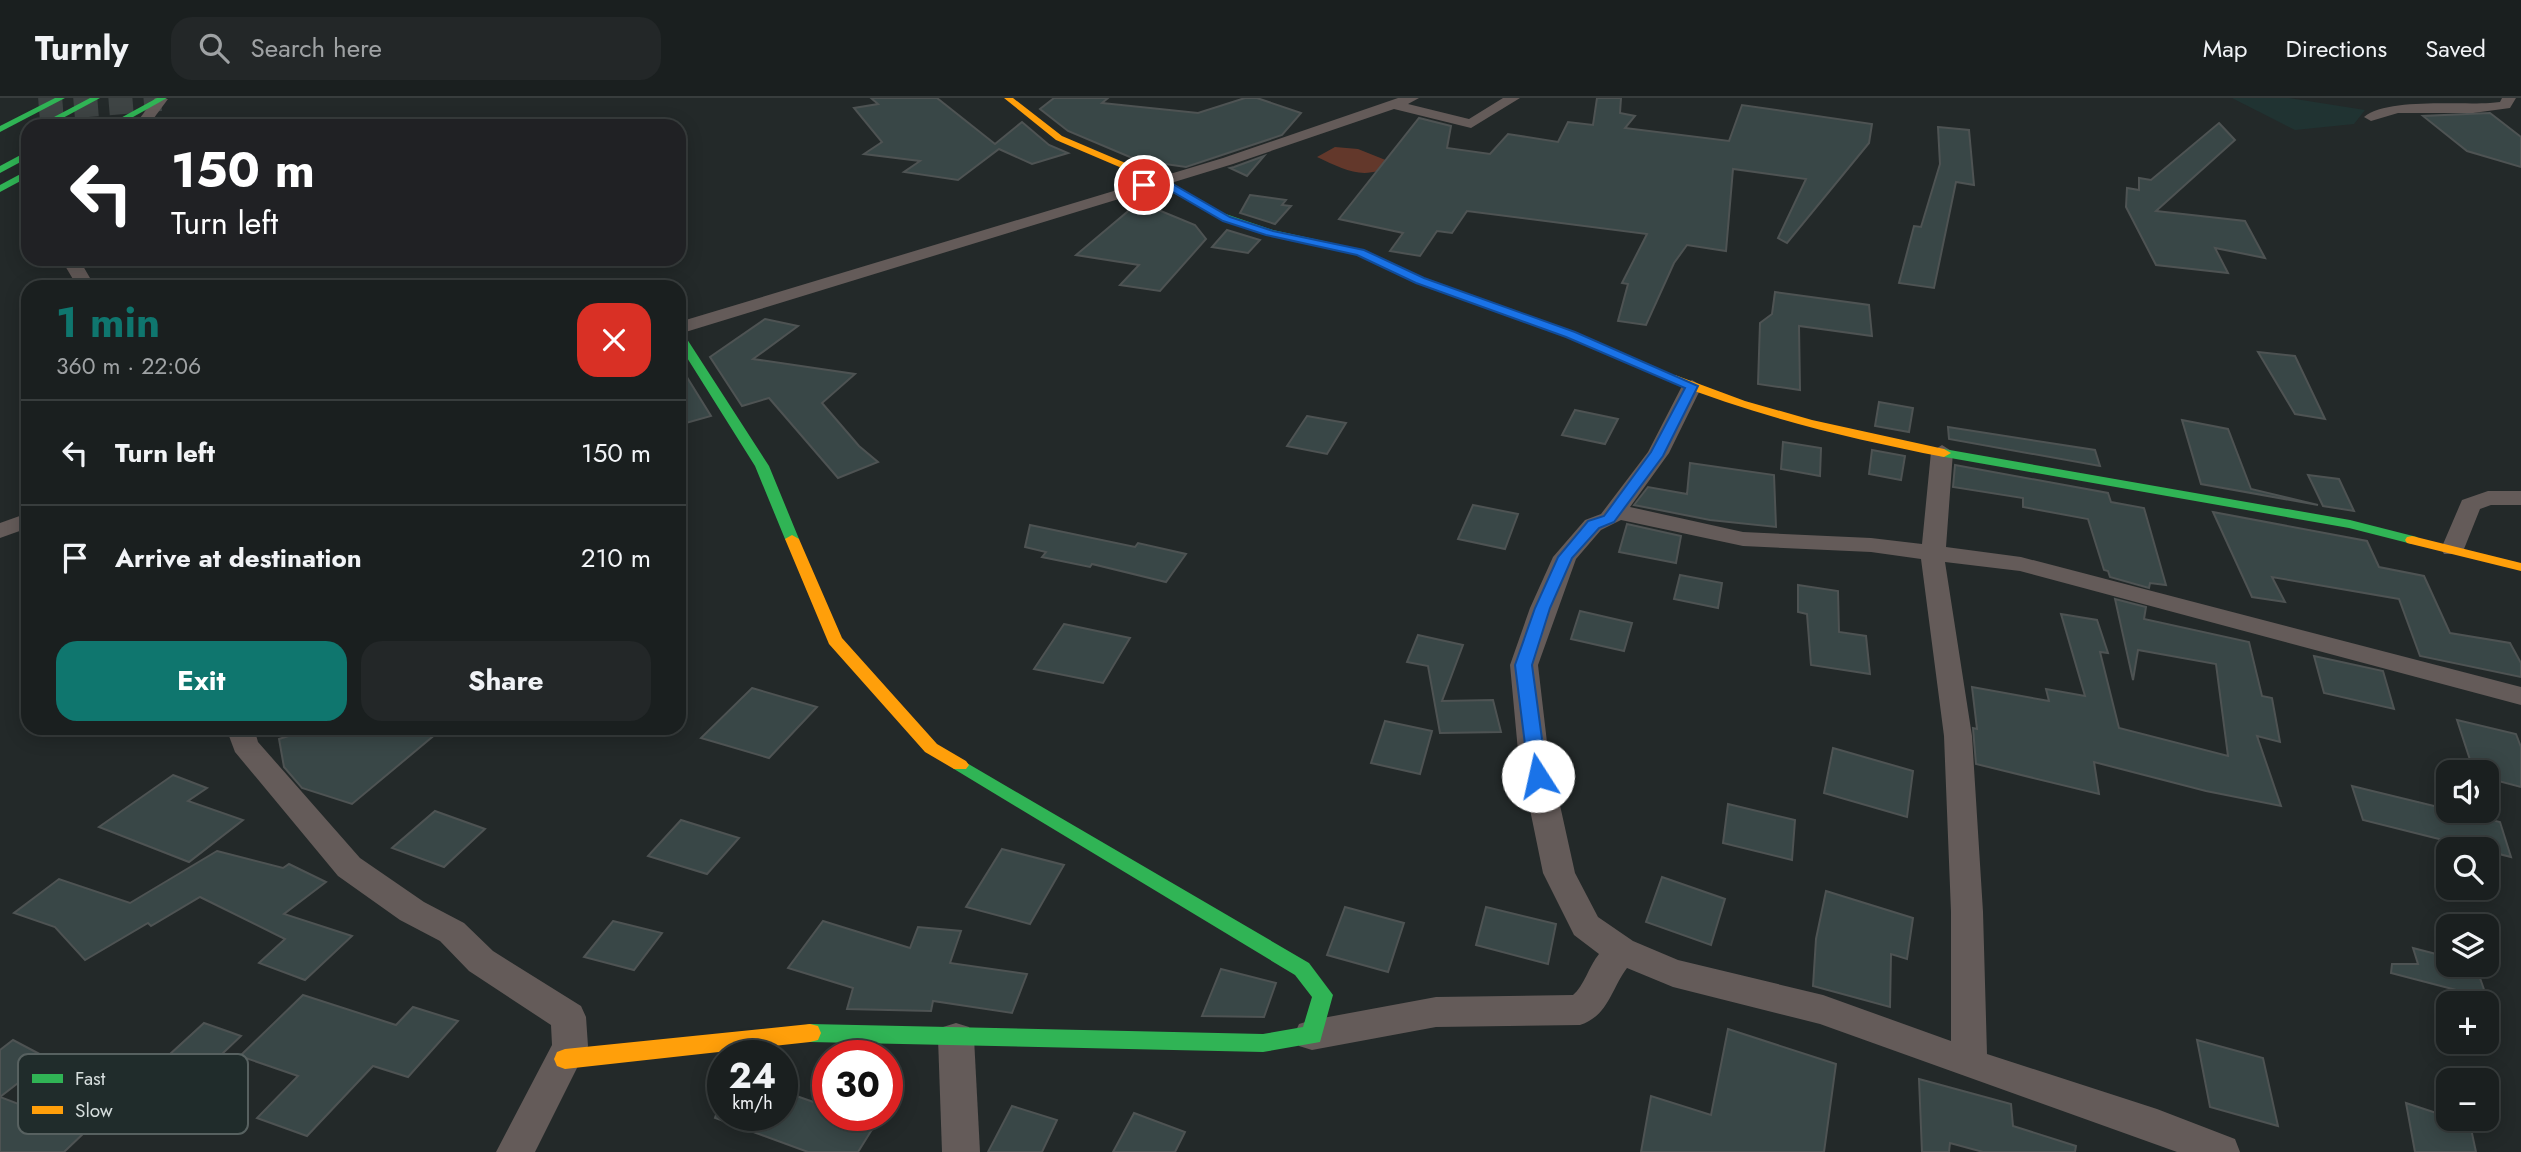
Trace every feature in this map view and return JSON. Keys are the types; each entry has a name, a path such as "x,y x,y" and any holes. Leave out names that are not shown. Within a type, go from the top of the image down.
{"main road":[{"path":"0,128 61,98"},
{"path":"55,119 96,98"},
{"path":"90,119 129,98"},
{"path":"124,119 165,98"},
{"path":"1008,98 1059,138 1160,181 1227,219 1270,233 1360,252 1420,281 1571,335 1692,386 1822,428 1942,452 2311,516 2521,567"},
{"path":"0,113 39,109"},
{"path":"0,147 21,136"},
{"path":"0,170 21,158"},
{"path":"0,189 21,177"},
{"path":"565,1059 795,1033 1263,1044 1312,1035 1323,995 1301,969 931,748 835,640 762,467 686,347"}],"street":[{"path":"147,119 165,98"},
{"path":"686,326 1160,181 1412,98"},
{"path":"1392,104 1472,124 1513,98"},
{"path":"2371,117 2380,109 2406,107 2491,109 2505,105 2509,98"},
{"path":"1692,386 1658,453 1609,519 1593,524 1565,557 1542,608 1524,665 1533,751 1559,873 1586,926 1621,951 1673,973 1823,1010 1969,1064 2157,1126 2218,1151"},
{"path":"1942,452 1932,569 1958,736 1967,912 1969,1064"},
{"path":"2453,549 2470,505 2488,498 2521,498"},
{"path":"1614,511 1743,539 1871,545 2021,564 2365,652 2453,681 2521,696"},
{"path":"0,531 21,523"},
{"path":"242,735 244,745 349,867 412,911 452,932 481,961 568,1017 570,1046 565,1059 515,1152"},
{"path":"1312,1035 1436,1013 1580,1010 1594,998 1600,978 1621,951"},
{"path":"956,1038 961,1152"}],"shaded area":[{"path":"2232,98 2289,98 2365,110 2354,124 2295,130"},
{"path":"1335,147 1358,149 1393,163 1383,169 1364,173 1346,170 1317,157"}],"building":[{"path":"871,98 937,98 995,144 1022,122 1049,145 1068,153 1032,164 999,149 958,180 904,172 920,161 864,154 882,142 854,108 878,104"},
{"path":"1054,98 1108,98 1102,103 1198,113 1245,98 1257,98 1301,113 1282,135 1186,167 1137,160 1068,131 1040,109"},
{"path":"1597,98 1621,98 1620,113 1635,116 1625,128 1729,141 1742,105 1872,124 1869,143 1787,243 1778,238 1806,179 1733,169 1726,251 1687,245 1674,263 1646,325 1618,321 1628,284 1622,283 1647,234 1467,211 1452,233 1437,231 1420,256 1390,251 1403,233 1339,219 1419,118 1451,126 1447,148 1490,154 1508,134 1558,142 1568,122 1593,125"},
{"path":"2490,113 2521,137 2521,167 2467,151 2423,116"},
{"path":"2219,123 2235,140 2156,211 2245,221 2265,258 2215,248 2228,273 2156,265 2126,207 2127,188 2139,190 2139,178 2151,180"},
{"path":"1938,127 1969,130 1974,185 1956,182 1934,288 1899,283 1914,226 1921,227 1940,164"},
{"path":"1264,156 1247,176 1230,168 1234,167"},
{"path":"1250,195 1286,200 1282,205 1291,206 1275,224 1240,213"},
{"path":"1139,202 1195,225 1206,239 1160,291 1120,285 1139,265 1076,255"},
{"path":"1227,230 1260,240 1248,253 1212,247"},
{"path":"1775,292 1869,305 1872,336 1799,326 1800,390 1758,384 1760,323 1772,314"},
{"path":"765,319 798,326 753,359 855,374 822,403 859,446 878,462 838,478 769,398 742,406 710,357"},
{"path":"2258,352 2295,356 2325,419 2295,414"},
{"path":"686,376 711,416 686,423"},
{"path":"1879,402 1913,408 1909,432 1875,426"},
{"path":"1575,410 1618,419 1605,444 1562,435"},
{"path":"1307,416 1346,423 1327,454 1287,446"},
{"path":"2182,420 2228,429 2251,489 2318,505 2201,484"},
{"path":"1948,427 2095,450 2100,466 1949,439"},
{"path":"1783,442 1821,448 1820,476 1781,469"},
{"path":"1872,450 1905,456 1901,480 1869,474"},
{"path":"1690,463 1774,475 1776,527 1710,520 1634,505 1648,487 1687,494"},
{"path":"1955,465 2108,493 2111,502 2144,508 2166,585 2150,583 2149,588 2110,577 2108,571 2104,570 2088,519 2023,507 2023,498 1953,487"},
{"path":"2308,475 2339,479 2354,511 2323,506"},
{"path":"1473,505 1518,514 1505,549 1458,539"},
{"path":"2213,512 2367,541 2379,567 2424,576 2450,633 2510,643 2521,663 2521,677 2420,656 2399,599 2272,577 2285,602 2252,597"},
{"path":"1627,524 1681,536 1676,563 1619,552"},
{"path":"1030,525 1135,547 1138,543 1186,554 1166,582 1092,564 1090,567 1042,557 1046,552 1025,547"},
{"path":"1680,575 1722,583 1718,608 1674,599"},
{"path":"1798,585 1838,591 1839,632 1866,636 1870,674 1811,665 1807,614 1798,612"},
{"path":"2115,599 2146,607 2144,619 2249,642 2262,696 2272,698 2280,742 2257,736 2281,806 2206,791 2094,762 2099,794 1976,764 1973,728 1977,729 1972,687 2049,701 2046,689 2085,696 2061,614 2097,620 2108,653 2100,652 2119,728 2228,756 2216,664 2138,650 2133,680"},
{"path":"1580,611 1632,623 1624,651 1571,639"},
{"path":"1064,624 1130,638 1103,683 1034,669"},
{"path":"1418,635 1463,645 1442,701 1493,700 1501,732 1440,733 1428,666 1407,662"},
{"path":"2314,656 2383,671 2394,709 2324,693"},
{"path":"752,688 817,707 769,758 701,738"},
{"path":"2457,720 2516,734 2521,747 2521,787 2499,781 2499,760 2470,760"},
{"path":"1385,721 1432,731 1420,774 1371,763"},
{"path":"292,735 435,735 352,804 302,788 284,767 279,739"},
{"path":"1833,748 1913,771 1907,817 1824,793"},
{"path":"173,775 207,788 188,801 243,820 189,862 99,827"},
{"path":"2352,786 2436,806 2436,823 2500,822 2511,857 2499,854 2499,837 2436,838 2363,820"},
{"path":"1728,804 1795,820 1792,860 1723,843"},
{"path":"435,811 485,829 444,867 392,848"},
{"path":"681,820 739,838 707,874 648,856"},
{"path":"1002,849 1064,865 1030,924 966,907"},
{"path":"217,851 283,868 289,864 326,882 284,914 352,936 305,980 259,963 285,939 200,897 151,926 148,923 85,960 55,927 14,913 59,879 130,903"},
{"path":"1662,877 1725,899 1711,945 1646,922"},
{"path":"1826,891 1913,918 1907,959 1891,954 1890,1007 1813,986 1816,939"},
{"path":"1345,907 1404,923 1388,972 1327,955"},
{"path":"1486,907 1556,924 1548,964 1476,945"},
{"path":"613,921 662,933 634,970 584,957"},
{"path":"823,921 910,948 918,927 961,931 950,963 1027,974 1012,1013 933,1001 931,1011 847,1009 853,988 788,968"},
{"path":"2413,948 2436,954 2436,977 2480,977 2485,991 2460,991 2391,973 2392,964 2418,964"},
{"path":"1221,969 1276,983 1264,1017 1202,1016"},
{"path":"303,995 396,1025 413,1007 458,1021 408,1077 373,1066 307,1136 257,1118 298,1076 248,1059 248,1054 242,1054"},
{"path":"204,1023 241,1036 222,1054 170,1054"},
{"path":"1728,1029 1836,1064 1824,1152 1641,1152 1651,1096 1711,1115"},
{"path":"13,1040 40,1054 18,1054 18,1083 0,1097 0,1050"},
{"path":"2197,1040 2263,1058 2278,1126 2210,1107"},
{"path":"1919,1079 2011,1104 2013,1126 2076,1146 2075,1152 1983,1152 1950,1143 1949,1152 1922,1152"},
{"path":"0,1097 18,1104 18,1134 83,1134 64,1152 0,1152"},
{"path":"798,1097 812,1101 812,1131 871,1131 858,1152 808,1152 751,1131 798,1131"},
{"path":"2406,1103 2436,1113 2436,1131 2472,1131 2476,1152 2415,1152"},
{"path":"1012,1106 1057,1120 1042,1152 988,1152"},
{"path":"1134,1113 1185,1132 1175,1152 1113,1152"}],"tunnel":[{"path":"39,109 161,99"}],"traffic: fast":[{"path":"0,129 61,98"},
{"path":"55,119 96,98"},
{"path":"123,119 163,98"},
{"path":"0,170 21,158"},
{"path":"0,189 21,177"},
{"path":"1220,215 1270,233 1360,252 1420,281 1571,335 1675,379"},
{"path":"686,347 762,466 792,539"},
{"path":"1944,453 2350,524 2412,540"},
{"path":"810,1033 1263,1043 1312,1035 1323,995 1302,969 960,765"}],"traffic: slow":[{"path":"1008,98 1059,138 1160,181 1220,215"},
{"path":"1675,379 1774,414 1944,453"},
{"path":"792,539 835,640 931,748 960,765"},
{"path":"2412,540 2521,567"},
{"path":"565,1059 810,1033"}],"route":[{"path":"1144,185 1160,181 1227,219 1270,233 1360,252 1391,264 1420,281 1571,335 1692,386 1658,453 1609,519 1593,524 1565,557 1542,608 1524,665 1538,776"}]}
